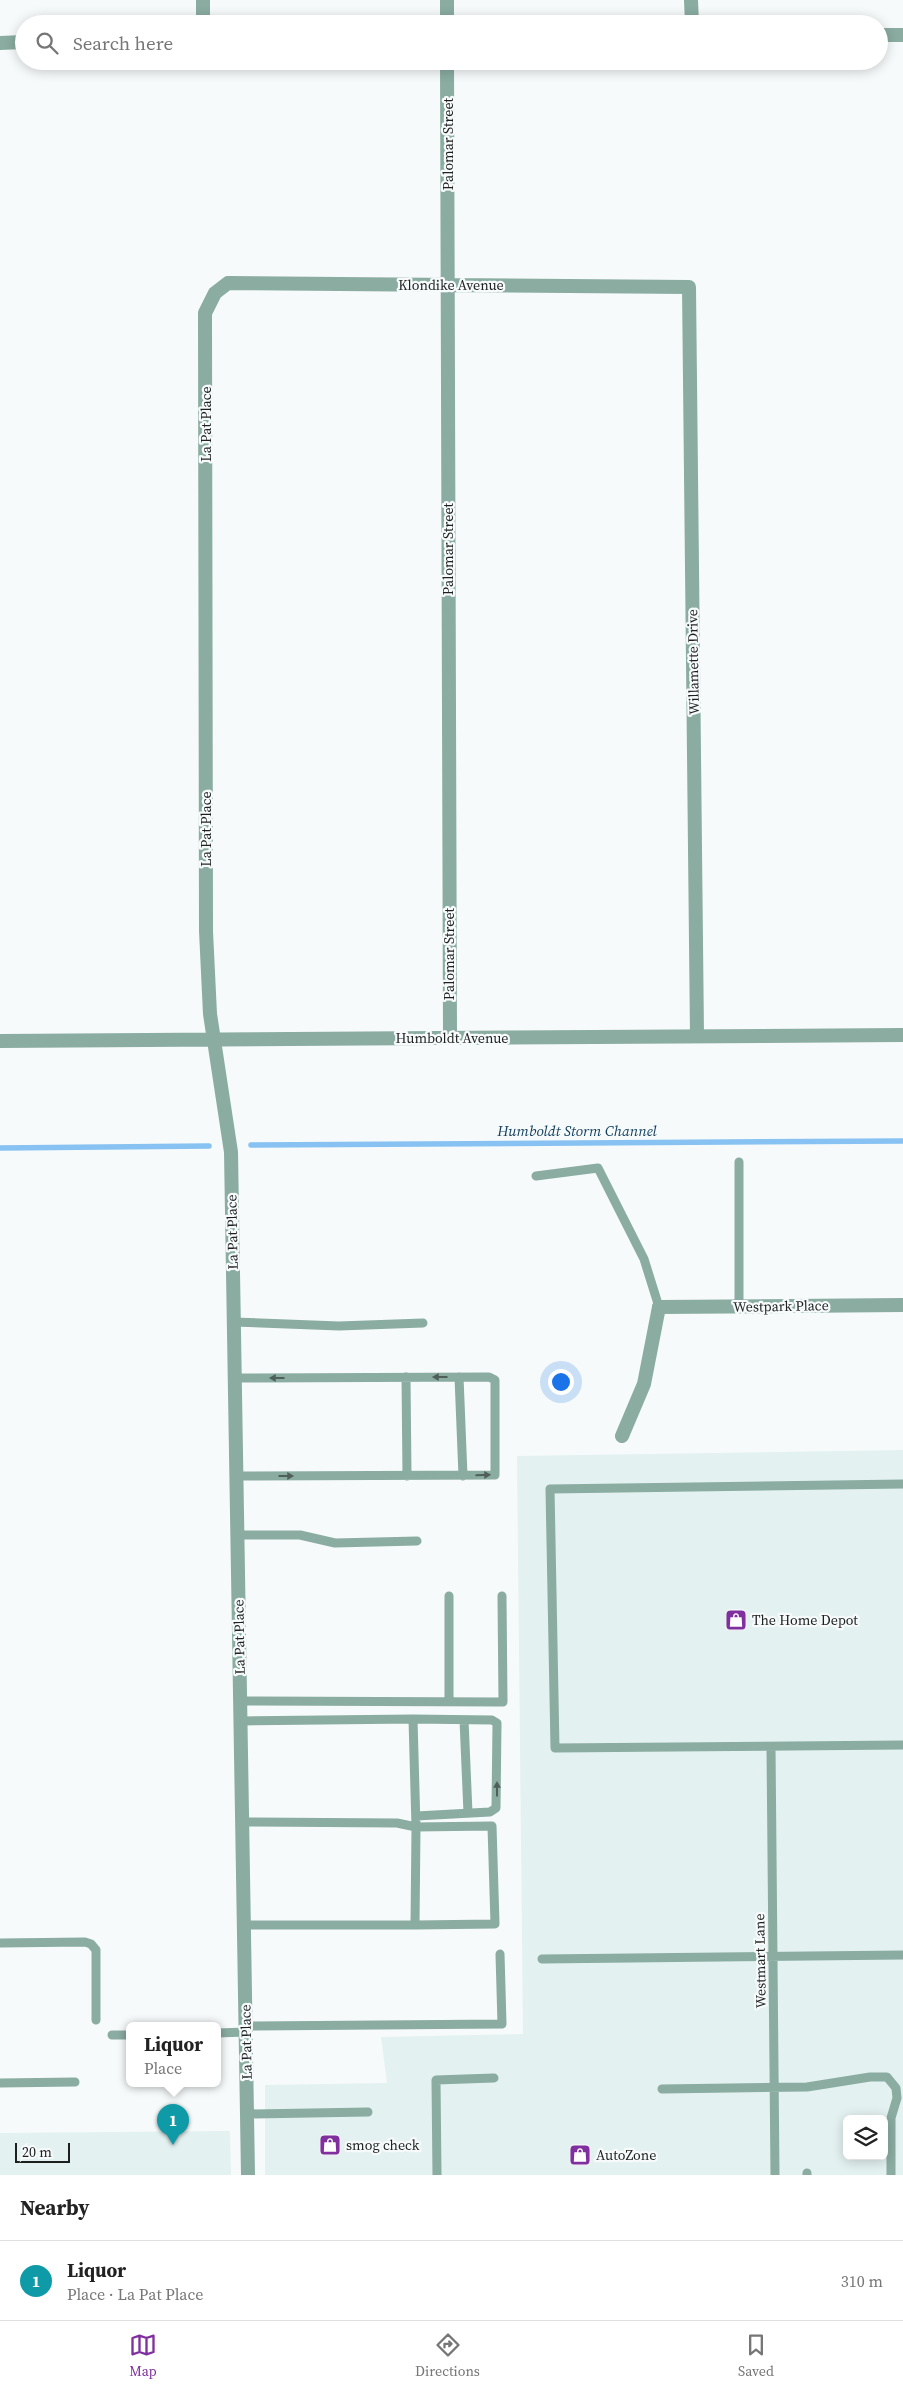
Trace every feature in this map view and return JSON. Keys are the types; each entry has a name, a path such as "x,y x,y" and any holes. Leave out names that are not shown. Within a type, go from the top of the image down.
{"street":[{"path":"203,0 203,15"},
{"path":"447,0 447,15"},
{"path":"692,0 692,15"},
{"path":"888,35 903,35"},
{"path":"0,43 15,42"},
{"name":"Palomar Street","path":"447,70 450,1038"},
{"name":"Klondike Avenue","path":"215,293 228,283 689,287"},
{"name":"Willamette Drive","path":"689,287 697,1036"},
{"name":"La Pat Place","path":"215,293 206,313 206,931 208,987 214,1040 231,1146 248,2175"},
{"name":"Humboldt Avenue","path":"0,1040 903,1034"},
{"name":"Westpark Place","path":"659,1307 903,1304"},
{"path":"622,1436 644,1384 659,1307"}],"lane":[{"path":"739,1162 739,1306"},
{"path":"536,1176 598,1168 644,1259 659,1307"},
{"path":"234,1322 339,1326 423,1323"},
{"path":"406,1377 407,1476"},
{"path":"458,1377 463,1476"},
{"path":"235,1378 489,1377 494,1380 496,1473 493,1475 463,1476 237,1476"},
{"path":"903,1484 550,1489 555,1748 903,1745"},
{"path":"238,1536 300,1534 335,1543 418,1541"},
{"path":"449,1596 449,1701"},
{"path":"240,1701 503,1702 502,1596"},
{"path":"413,1719 416,1816 415,1925"},
{"path":"241,1721 413,1719 492,1720 496,1723 497,1807 490,1812 416,1816"},
{"path":"464,1720 468,1813"},
{"name":"Westmart Lane","path":"771,1747 775,2175"},
{"path":"242,1822 397,1823 416,1827 492,1826 495,1924 244,1925"},
{"path":"0,1943 85,1942 91,1944 96,1950 96,2020"},
{"path":"221,2032 246,2029 502,2024 500,1954"},
{"path":"542,1959 903,1955"},
{"path":"112,2035 126,2035"},
{"path":"662,2088 819,2086 870,2077 887,2077 896,2088 897,2098 891,2118 891,2175"},
{"path":"437,2175 436,2080 494,2078"},
{"path":"0,2083 75,2082"},
{"path":"247,2114 368,2112"}],"shaded area":[{"path":"903,1450 903,2175 265,2175 265,2085 387,2083 381,2037 523,2034 517,1456"},
{"path":"230,2131 231,2175 0,2175 0,2133"}],"waterway":[{"name":"Humboldt Storm Channel","path":"251,1145 903,1141"},
{"path":"0,1148 209,1146"}],"place":[{"name":"The Home Depot","path":"736,1620"},
{"name":"Liquor","path":"173,2145"},
{"name":"smog check","path":"330,2145"},
{"name":"AutoZone","path":"580,2155"}]}
